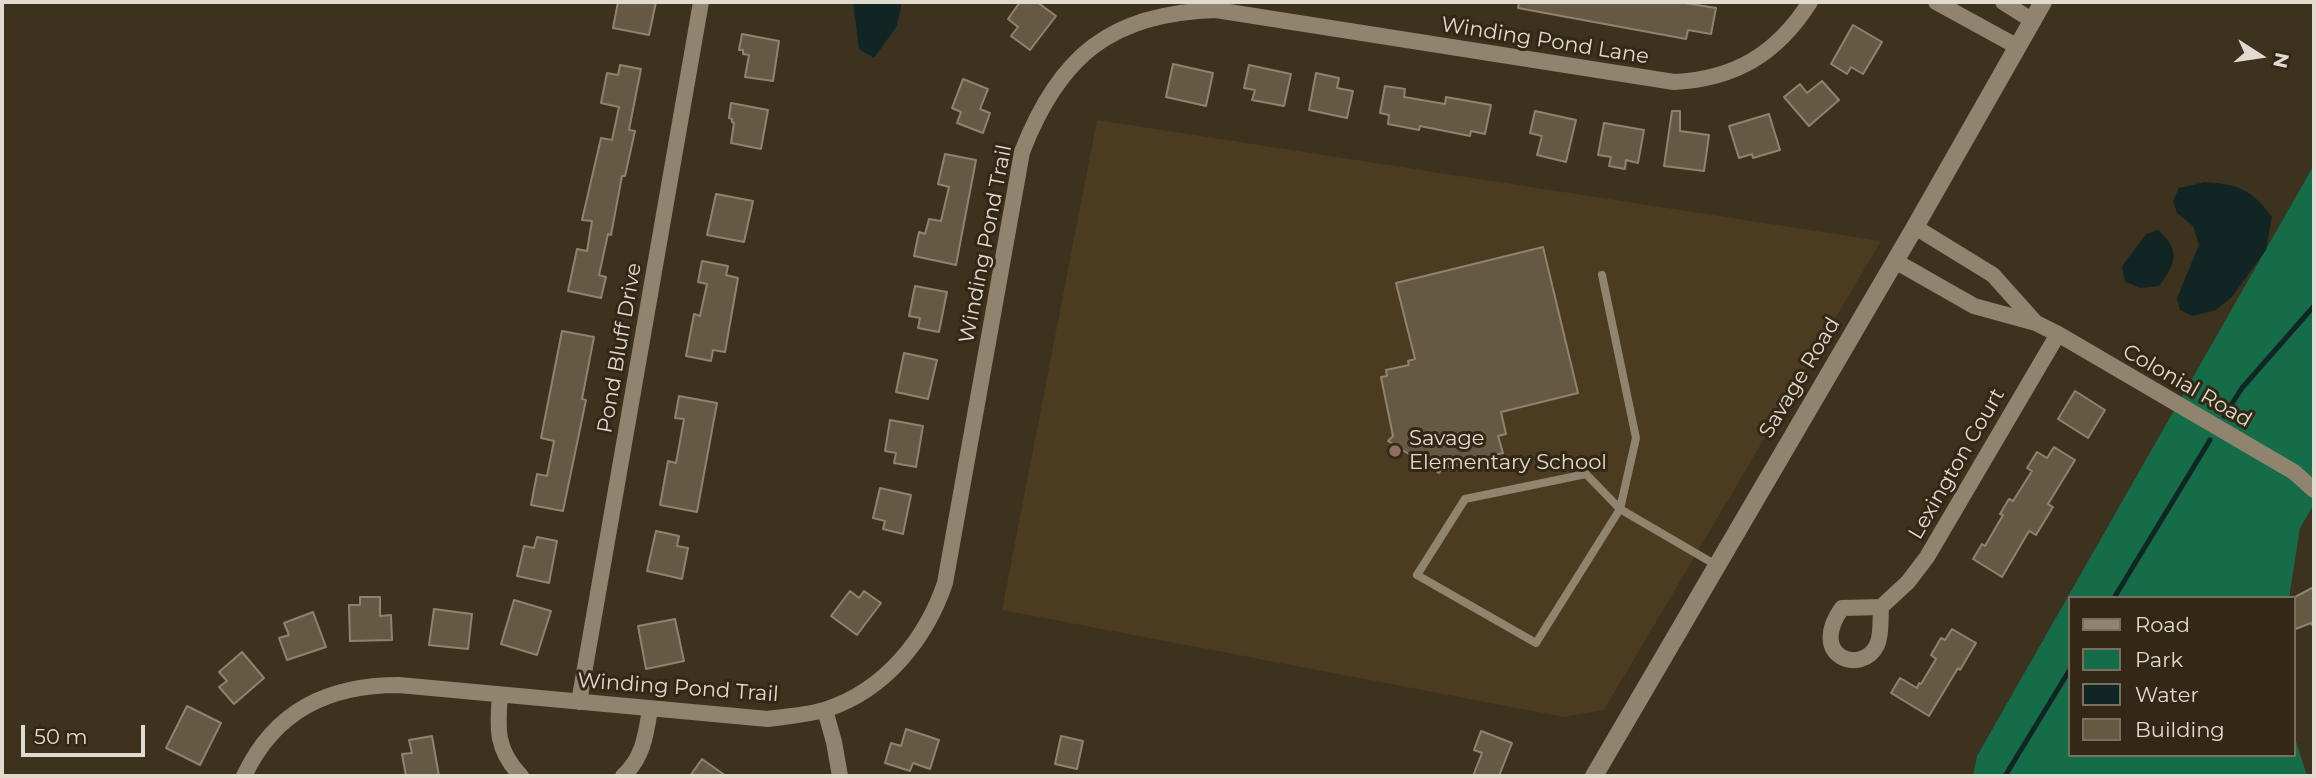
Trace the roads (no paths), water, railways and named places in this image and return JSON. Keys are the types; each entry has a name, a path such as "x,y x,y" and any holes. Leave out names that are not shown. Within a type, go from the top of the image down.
{"street":[{"name":"Pond Bluff Drive","path":"579,702 702,2"},
{"name":"Winding Pond Lane","path":"1059,82 1092,47 1123,28 1166,14 1216,10 1652,80 1696,81 1743,66 1763,54 1799,19 1810,2"},
{"path":"1936,2 2018,47"},
{"path":"2003,2 2032,21"},
{"name":"Savage Road","path":"1594,776 1915,227 2043,2"},
{"name":"Winding Pond Trail","path":"244,776 257,752 277,728 313,701 372,685 399,685 768,719 825,710 860,693 891,670 916,642 938,605 950,561 1022,152 1047,97 1059,82"},
{"name":"Colonial Road","path":"1915,227 1993,275 2036,323"},
{"name":"Colonial Road","path":"1895,261 1974,306 2036,323 2058,334 2294,472 2314,490"},
{"name":"Lexington Court","path":"1881,607 1908,582 1927,557 2058,334"},
{"path":"500,695 497,727 499,741 504,754 521,776"},
{"path":"623,776 631,769 645,743 650,709"},
{"path":"825,710 840,776"}],"lane":[{"path":"1602,275 1636,438 1620,509 1536,643 1417,575 1465,499 1586,474 1620,509 1716,565"}],"water":[{"path":"853,2 902,2 897,26 874,58 859,49"},
{"path":"2205,182 2244,190 2258,200 2272,217 2266,250 2232,297 2216,310 2192,316 2180,310 2177,298 2199,245 2193,226 2177,213 2173,201 2179,188"},
{"path":"2158,230 2170,244 2174,257 2165,278 2159,286 2141,288 2125,282 2122,266 2146,234"}],"waterway":[{"path":"2224,416 2242,388 2314,306"},
{"path":"2115,596 2210,440"},
{"path":"2005,776 2068,673"}],"place":[{"name":"Savage Elementary School","path":"1395,451"}]}
